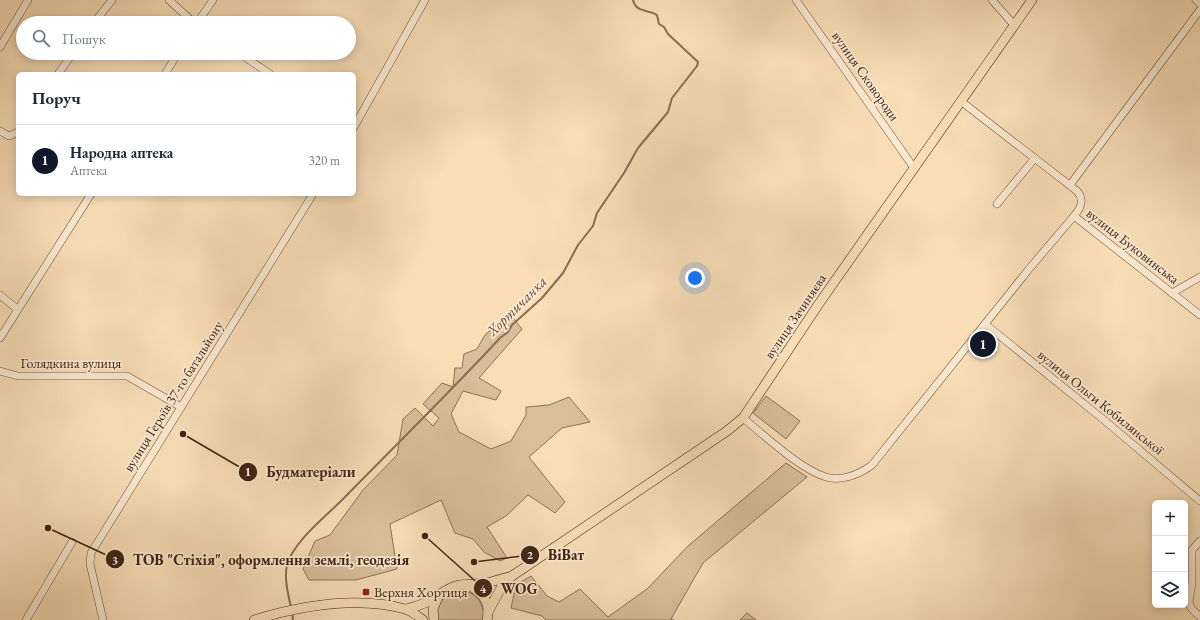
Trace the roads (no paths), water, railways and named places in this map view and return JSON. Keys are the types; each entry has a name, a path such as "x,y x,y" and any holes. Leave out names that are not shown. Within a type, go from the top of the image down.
{"main road":[{"name":"вулиця Зачиняєва","path":"512,576 714,440 743,418 818,305 962,102 1032,0"},
{"path":"254,620 304,608 354,603 406,609 428,602 450,587 488,583 512,576"},
{"path":"488,616 502,586 512,576"},
{"path":"461,585 473,588 482,596 488,616"},
{"path":"434,620 434,603 440,594"},
{"path":"406,609 423,620"}],"street":[{"path":"18,16 28,0"},
{"path":"99,16 112,0"},
{"path":"169,0 186,16"},
{"path":"202,16 213,0"},
{"path":"356,123 424,0"},
{"name":"вулиця Сковороди","path":"796,0 914,168"},
{"path":"992,0 1014,25"},
{"path":"1196,0 1200,4"},
{"path":"1070,185 1200,10"},
{"path":"0,47 16,20"},
{"path":"59,72 68,60"},
{"path":"166,72 174,60"},
{"path":"249,60 267,72"},
{"name":"вулиця Буковинська","path":"962,102 1070,185 1081,197 1081,206 1074,216 1200,314"},
{"path":"0,131 9,136 16,133"},
{"path":"997,204 1035,158"},
{"path":"0,338 90,196"},
{"name":"вулиця Героїв 37-го батальйону","path":"103,620 90,564 91,552 312,196"},
{"path":"743,418 808,469 826,477 850,476 872,465 1074,216"},
{"path":"1172,293 1200,276"},
{"path":"0,295 17,309"},
{"name":"вулиця Ольги Кобилянської","path":"985,324 1104,420 1200,501"},
{"name":"Голядкина вулиця","path":"0,370 18,376 127,376 181,408"},
{"path":"1200,541 1192,550 1192,582 1189,602 1191,608 1200,617"},
{"path":"26,620 72,542"}],"waterway":[{"name":"Хортичанка","path":"291,607 286,570 291,556 297,546 312,528 339,503 500,338 508,332 512,325 542,298 563,273 578,245 593,226 597,213 624,173 638,148 668,112 672,98 697,66 698,62 668,34 664,27 659,24 657,15 640,9 633,0"},
{"name":"Хортичанка","path":"292,613 293,620"}],"place":[{"name":"Народна аптека","path":"983,344"},
{"name":"Будматеріали","path":"183,434"},
{"name":"ТОВ \"Стіхія\", оформлення землі, геодезія","path":"48,528"},
{"name":"WOG","path":"425,536"},
{"name":"ВіВат","path":"474,562"},
{"name":"Верхня Хортиця","path":"366,592"}]}
